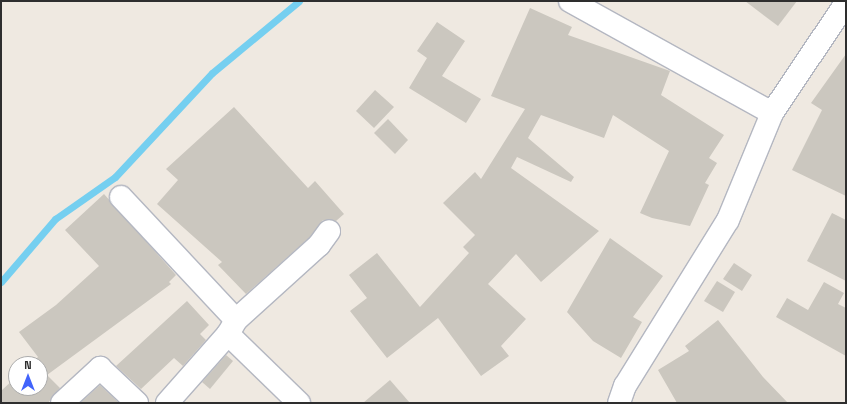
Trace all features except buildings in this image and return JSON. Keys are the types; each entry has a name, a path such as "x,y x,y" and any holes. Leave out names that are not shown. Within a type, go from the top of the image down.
{"street":[{"path":"570,1 772,113"},
{"path":"619,403 625,386 728,220 772,113 846,3"},
{"path":"121,197 299,403"},
{"path":"167,403 232,327 319,245 329,231"},
{"path":"62,403 100,368 136,403"}],"waterway":[{"path":"1,282 55,219 115,177 212,73 299,1"}]}
